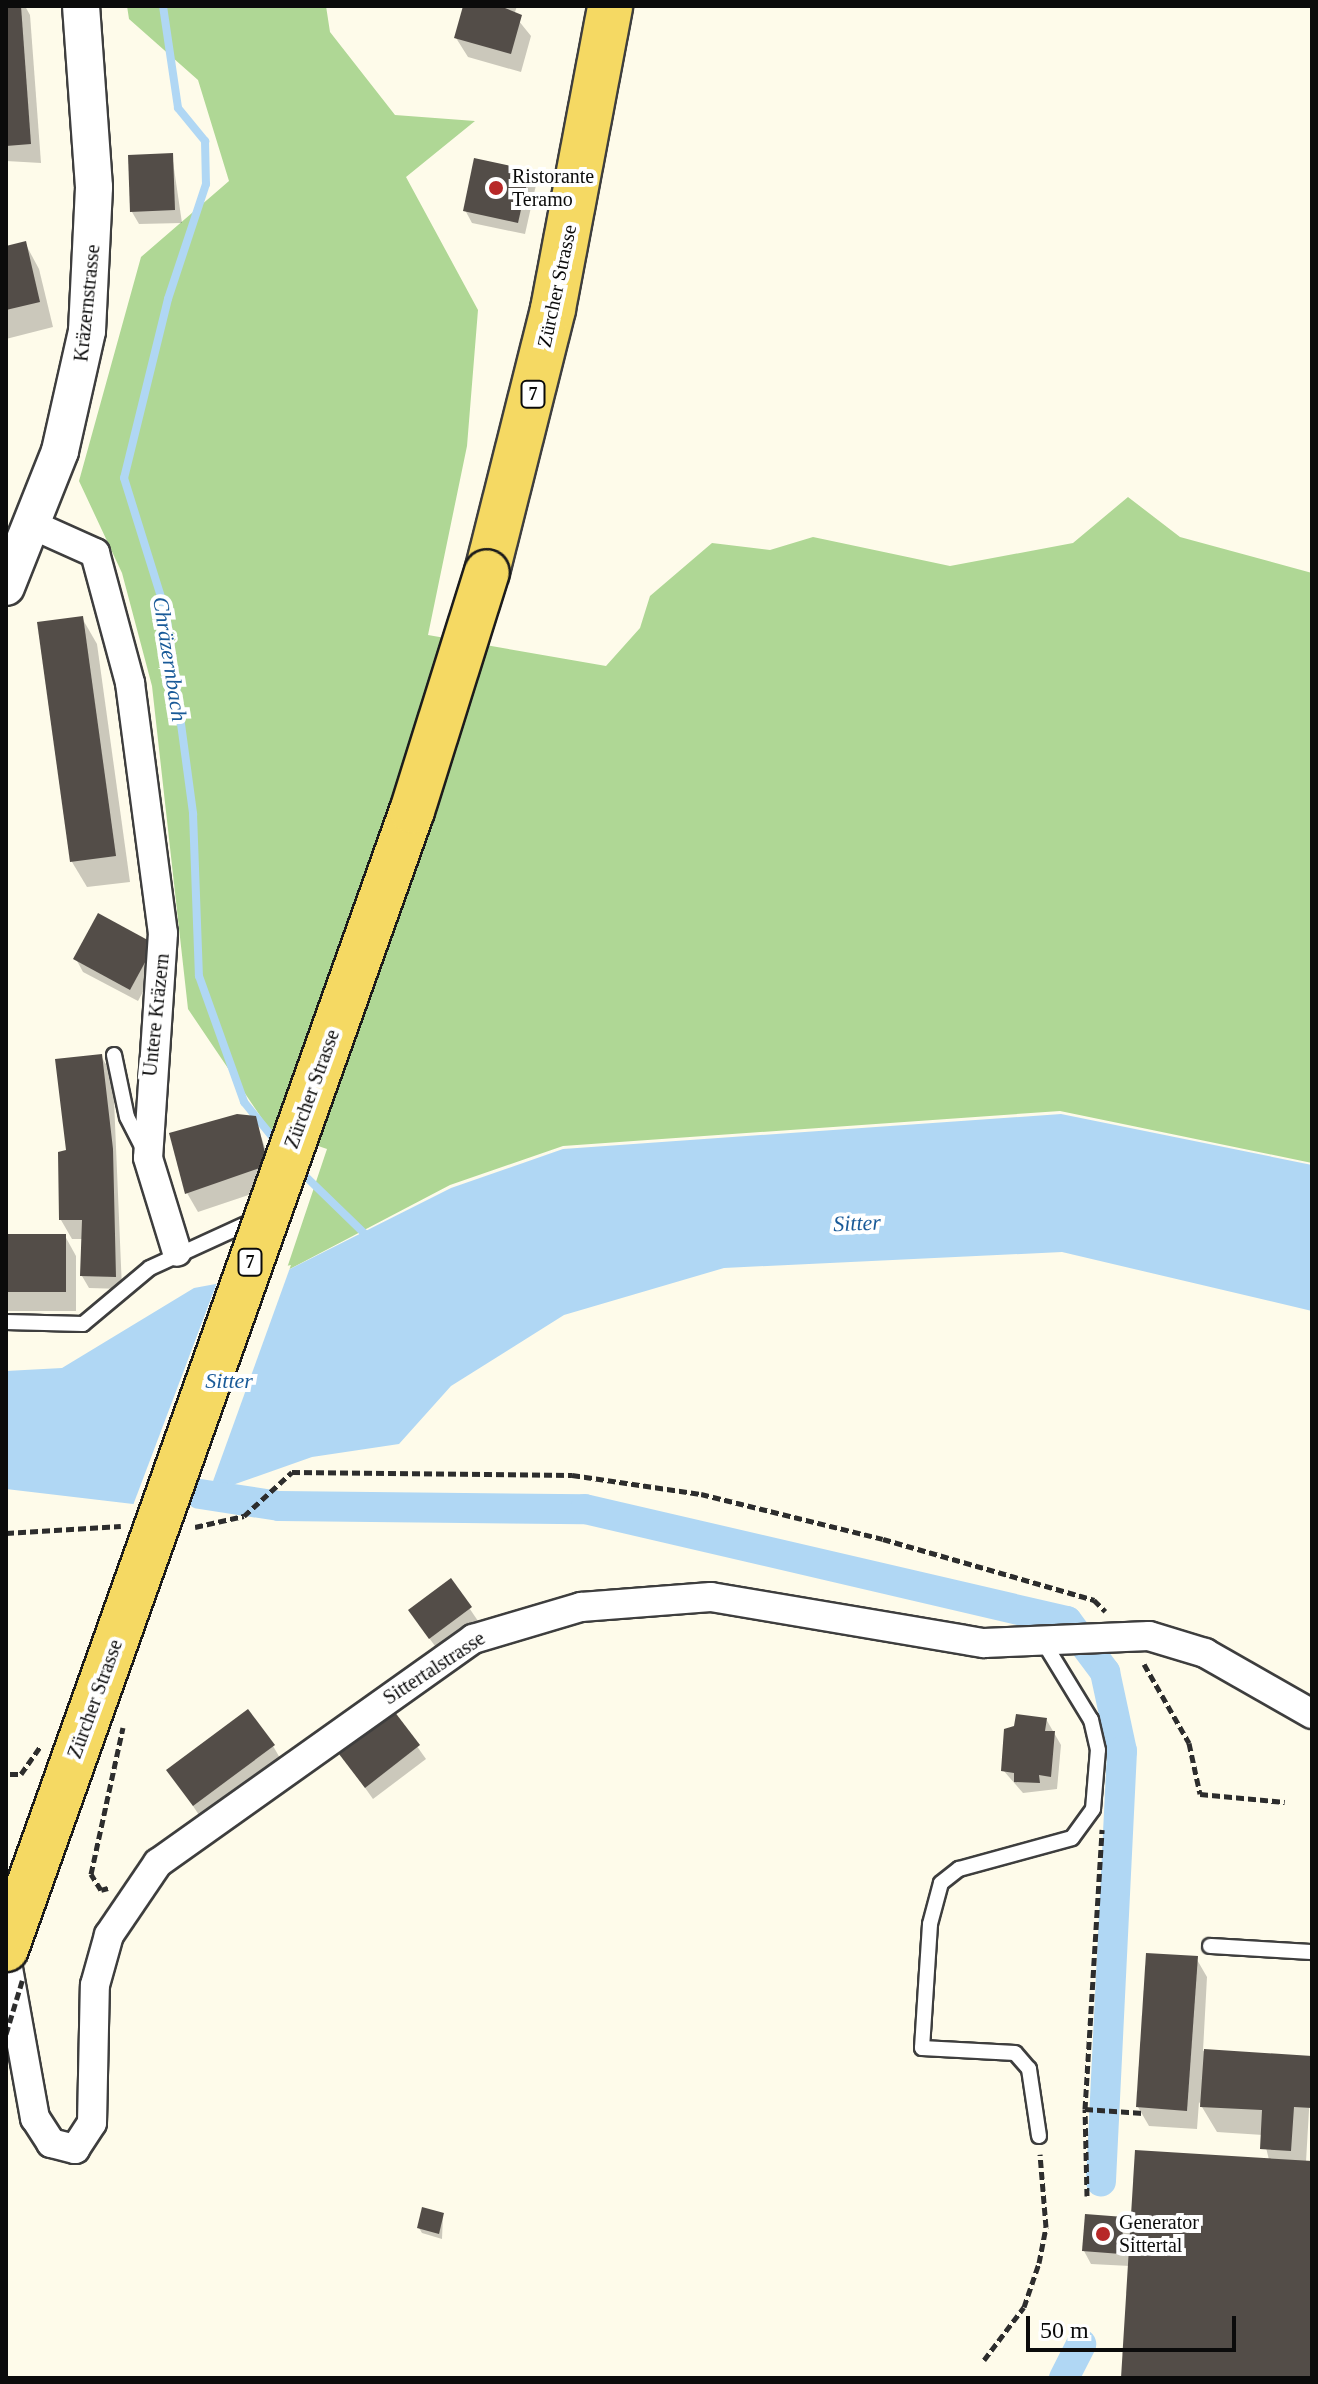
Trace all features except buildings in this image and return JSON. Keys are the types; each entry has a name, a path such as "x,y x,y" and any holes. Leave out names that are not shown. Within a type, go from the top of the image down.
{"main road":[{"name":"Zürcher Strasse","path":"573,214 610,6"},
{"name":"Zürcher Strasse","path":"6,1949 412,811 487,572 573,214 632,6"}],"street":[{"name":"Kräzernstrasse","path":"6,587 35,526 77,390 92,272 81,6"},
{"name":"Untere Kräzern","path":"35,526 95,553 130,683 163,933 148,1158 177,1252"},
{"name":"Sittertalstrasse","path":"6,1957 35,2118 51,2143 75,2149 92,2123 95,1985 109,1935 131,1896 158,1863 473,1639 549,1613 672,1597 750,1601 984,1643 1052,1642 1113,1630 1205,1653 1312,1714"}],"lane":[{"path":"114,1055 127,1117 148,1158"},
{"path":"6,1322 83,1324 177,1252 253,1223 291,1189"},
{"path":"1039,2136 1029,2069 1015,2053 922,2048 932,1903 959,1869 1056,1846 1072,1838 1093,1809 1098,1750 1091,1720 1052,1642"},
{"path":"1210,1946 1312,1952"}],"path":[{"path":"244,1516 274,1484 292,1472 454,1471 572,1475 701,1494 1094,1600 1189,1743 1200,1794 1285,1802"},
{"path":"1087,2196 1085,2109 1103,1840 1101,1814 1093,1809"},
{"path":"1085,2109 1143,2113"},
{"path":"984,2360 1024,2307 1039,2263 1046,2227 1039,2136"}],"green space":[{"path":"127,6 326,6 330,32 395,115 475,121 406,177 478,310 467,446 428,635 606,666 640,628 650,596 712,543 770,550 813,537 950,566 1073,543 1128,497 1180,537 1312,573 1312,1163 1060,1111 563,1146 450,1185 286,1271 327,1149 269,1129 188,1009 152,686 122,573 79,481 141,257 229,181 198,80 129,19"}],"water":[{"name":"Sitter","path":"1061,1114 1312,1165 1312,1311 1062,1252 724,1268 564,1315 451,1386 399,1444 312,1457 167,1508 6,1489 6,1371 62,1368 194,1288 286,1271 451,1188 563,1149"}],"pier":[{"path":"291,1265 208,1495 168,1512 132,1508 218,1280"}],"waterway":[{"name":"Chräzernbach","path":"163,6 178,108 205,141 206,184 168,299 124,478 166,613 193,814 199,976 244,1102 279,1145"},
{"name":"Chräzernbach","path":"300,1171 365,1234"},
{"path":"200,1494 279,1506 585,1509 1067,1621 1105,1672 1122,1751 1101,2181"},
{"path":"1064,2378 1081,2344"}],"place":[{"name":"Ristorante Teramo","path":"496,188"},
{"name":"Generator Sittertal","path":"1103,2234"}]}
